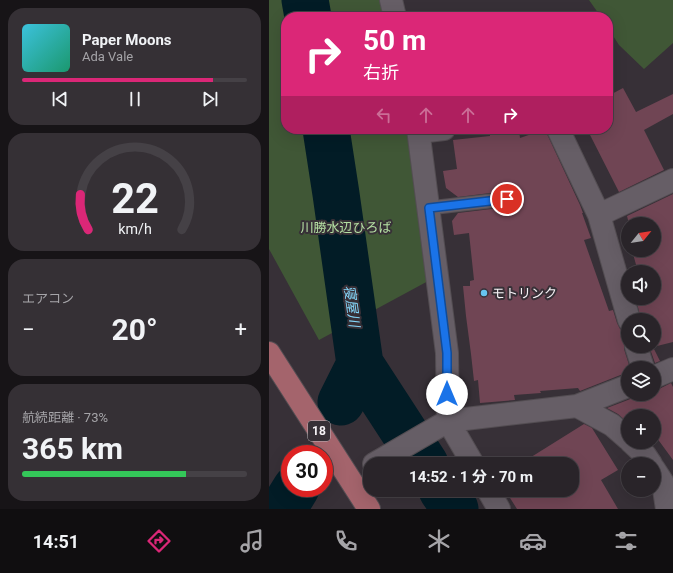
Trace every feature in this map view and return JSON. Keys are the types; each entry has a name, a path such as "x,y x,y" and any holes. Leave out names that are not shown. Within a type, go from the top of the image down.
{"main road":[{"name":"18","path":"269,353 369,509"}],"street":[{"path":"391,0 394,12"},
{"path":"419,134 447,353 448,421 469,457"},
{"path":"561,134 599,216 627,313"},
{"path":"599,216 673,180"},
{"path":"661,374 673,370"},
{"path":"386,457 448,421 577,406 621,389"},
{"path":"577,406 613,425 621,432"},
{"path":"639,449 646,457"},
{"path":"349,478 363,470"},
{"path":"661,480 663,483 667,509"},
{"path":"492,497 499,509"}],"lane":[{"path":"429,208 507,199"}],"green space":[{"name":"川勝水辺ひろば","path":"269,0 384,0 386,12 281,12 281,134 411,134 430,280 319,340 269,249"},
{"path":"589,0 673,0 673,43 644,69 619,45 613,36 613,12 597,12"}],"building":[{"path":"623,88 636,112 673,94 673,114 644,130 664,170 619,192 590,134 613,134 613,93"},
{"path":"497,134 519,134 520,138 532,134 547,134 583,213 591,238 584,240 609,311 613,310 617,323 621,330 621,353 625,353 628,361 621,361 621,375 580,391 578,388 540,391 541,393 514,395 515,400 480,403 478,380 474,381 463,286 470,286 470,281 474,280 469,233 454,235 452,221 458,213 511,206 514,203 515,198 511,192 506,191 458,197 446,188 443,171 457,169 453,140"},
{"path":"673,194 673,342 661,345 661,313 639,313 637,305 661,305 661,265 636,265 634,257 661,257 661,217 627,216"},
{"path":"651,353 656,353 660,361 654,361"},
{"path":"671,383 673,387 673,460 661,444 661,409 621,409 621,417 607,408 625,401 661,401 661,388"},
{"path":"584,424 592,428 618,470 601,480 618,509 517,509 509,497 579,497 579,457 531,457"}],"waterway":[{"name":"寝屋川","path":"305,0 307,12"},
{"name":"寝屋川","path":"327,134 360,364 420,457"},
{"path":"341,402 360,364"},
{"path":"283,509 290,497"},
{"name":"寝屋川","path":"447,497 455,509"}],"place":[{"name":"モトリンク","path":"484,293"}],"route":[{"path":"447,394 447,353 429,208 507,199"}]}
